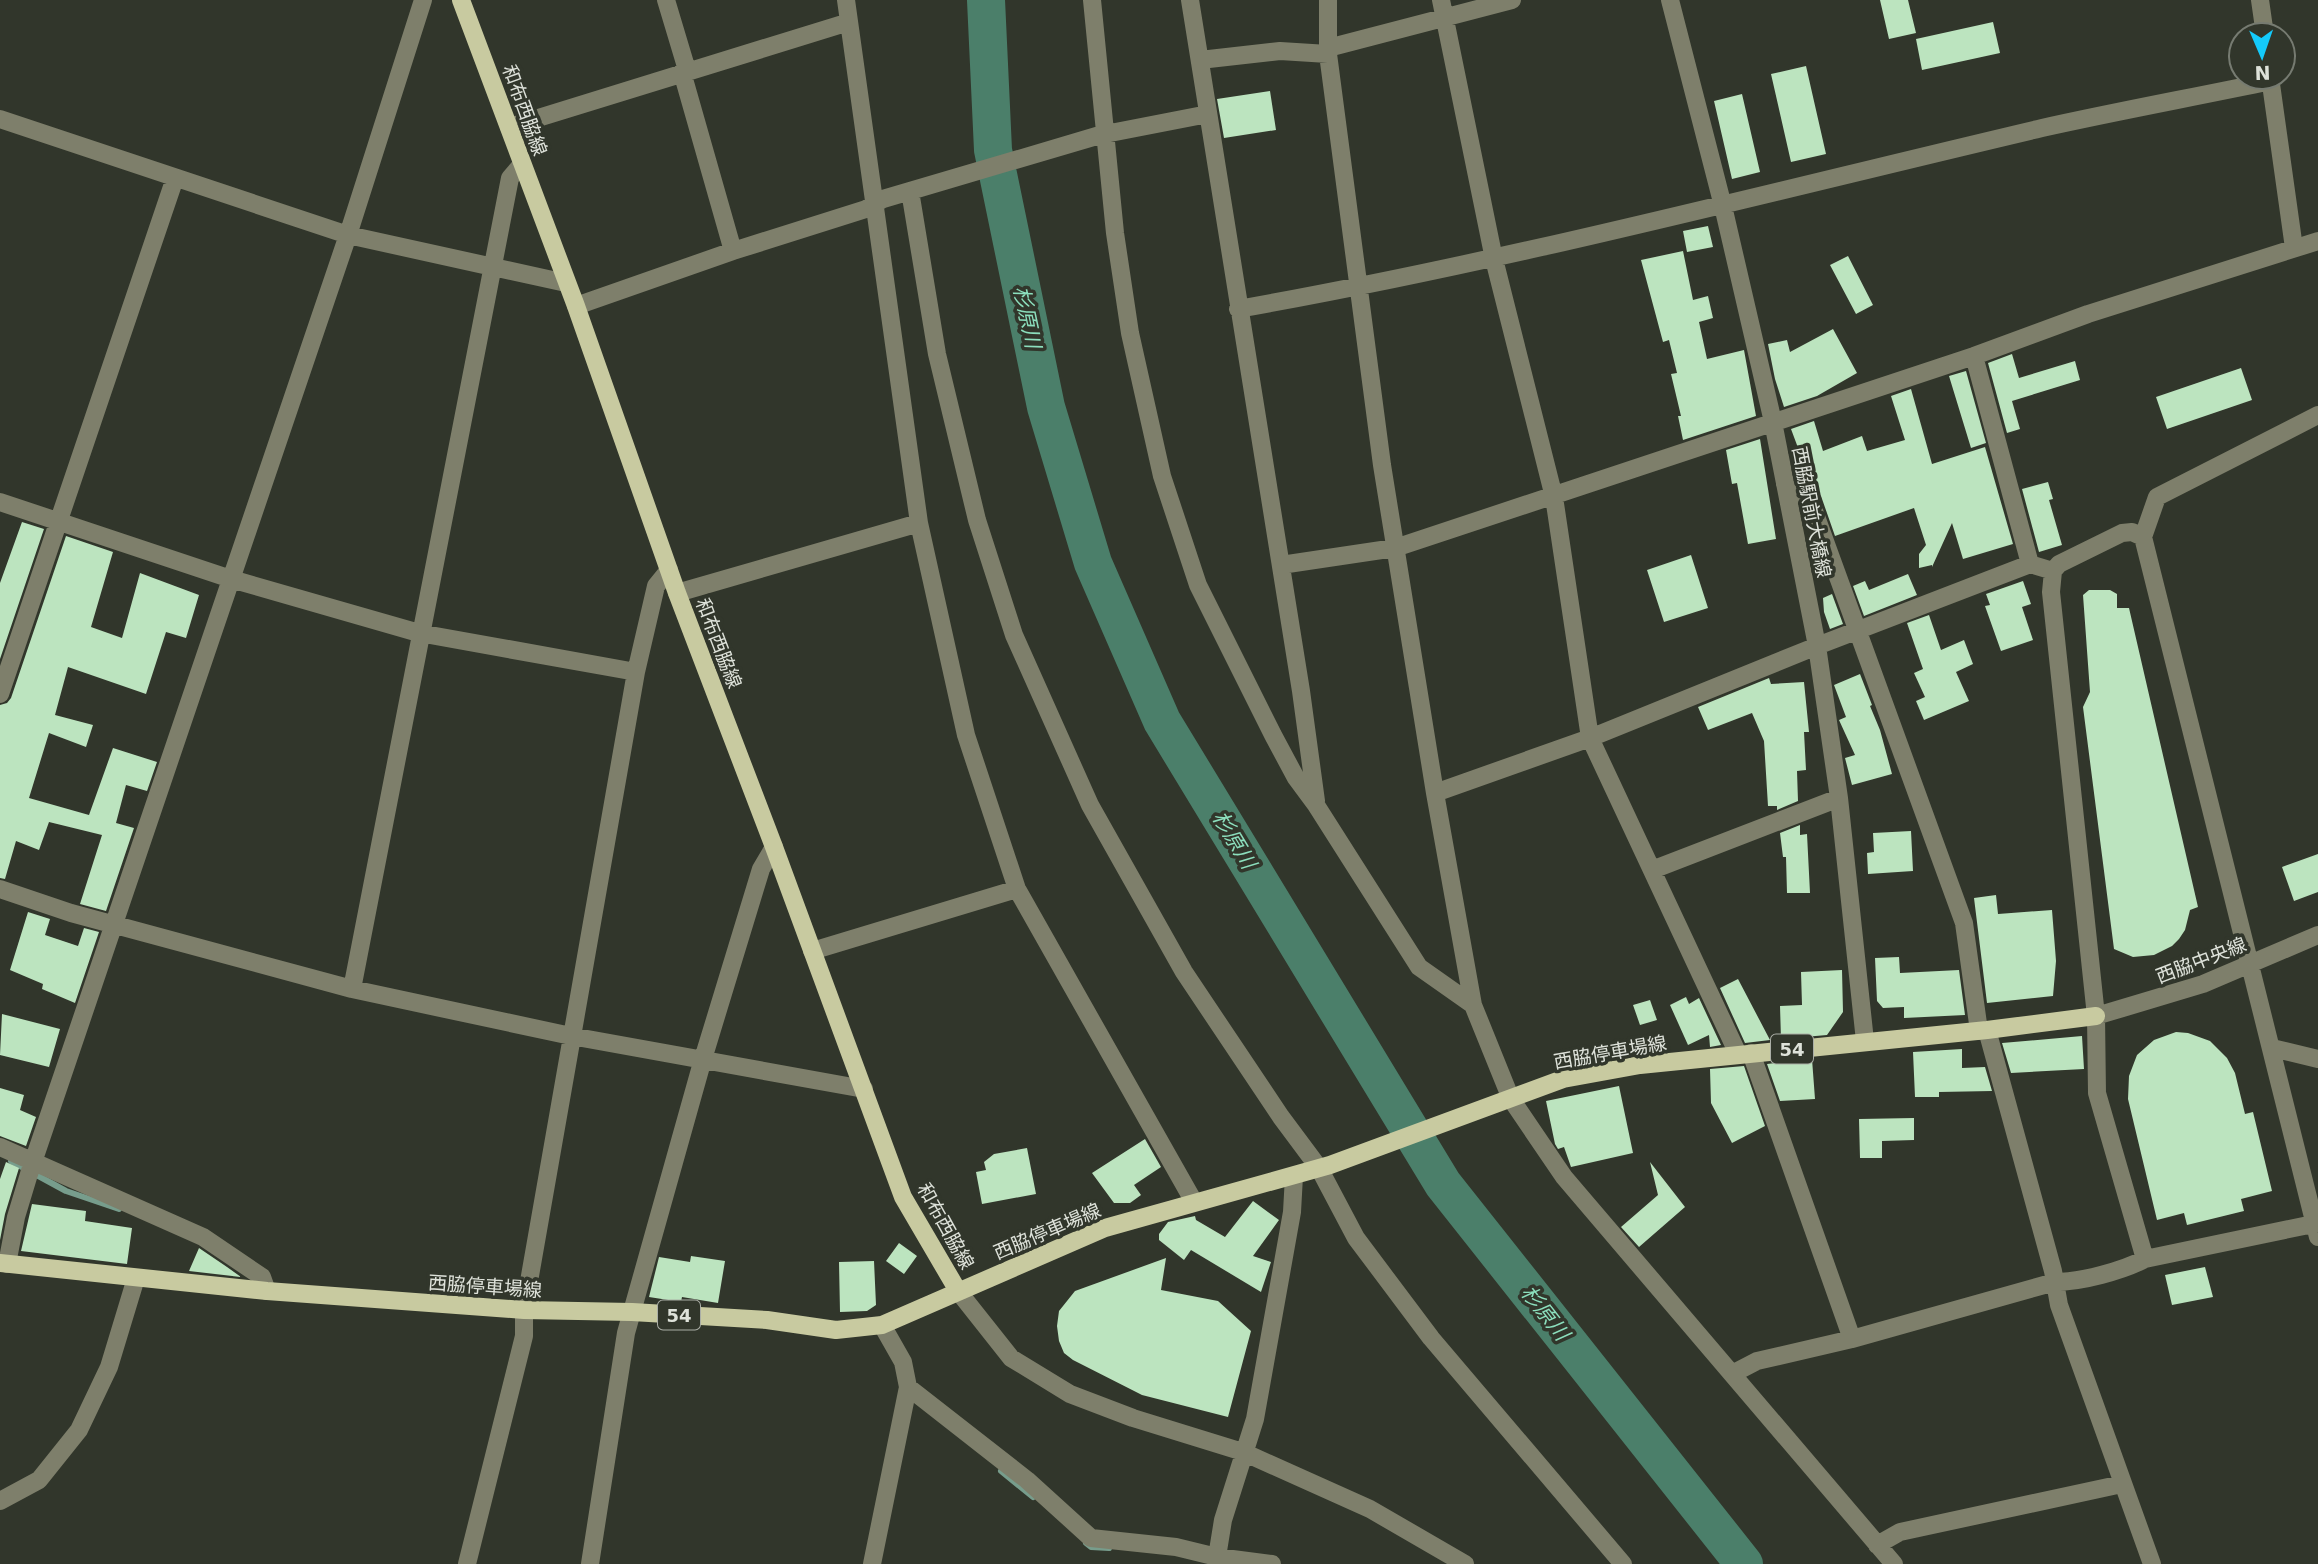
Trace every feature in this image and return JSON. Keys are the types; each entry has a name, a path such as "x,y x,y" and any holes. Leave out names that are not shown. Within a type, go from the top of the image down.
{"main road":[{"name":"和布西脇線","path":"461,0 576,306 668,570 903,1197 958,1291"},
{"name":"西脇停車場線","path":"3,1263 267,1291 524,1310 632,1312 766,1320 836,1330 882,1325 1105,1228 1324,1167 1563,1079 1640,1065 1983,1031 2096,1016"}],"street":[{"path":"3,1263 31,1168 348,235 423,0"},
{"path":"666,0 733,251"},
{"path":"846,0 919,523 966,736 1017,889 1194,1202"},
{"path":"1092,0 1103,134 1130,333 1162,477 1198,584 1296,778 1419,967 1474,1005"},
{"path":"1190,0 1281,565 1316,805"},
{"path":"1328,0 1328,51 1395,548 1435,793 1474,1005 1511,1099 1564,1177 1894,1564"},
{"path":"1200,60 1280,51 1328,51 1443,8 1512,0"},
{"name":"西脇駅前大橋線","path":"1670,0 1723,206 1773,422 1817,646 1839,798 1865,1041"},
{"path":"2260,0 2262,21"},
{"path":"1443,8 1494,259 1554,497 1590,738 1744,1054 1852,1339"},
{"path":"509,127 849,22"},
{"path":"1238,309 1358,288 1494,259 2044,128 2227,88"},
{"path":"2273,91 2294,248"},
{"path":"576,306 733,251 866,209 883,199 1103,134 1208,114"},
{"path":"0,119 348,235 566,283"},
{"path":"352,989 419,633 510,178 522,164"},
{"path":"0,694 175,178"},
{"path":"914,190 937,354 977,520 1014,635 1090,805 1184,972 1281,1117 1324,1167 1356,1238 1431,1338 1623,1564"},
{"path":"1281,565 1395,548 1974,356 2088,314 2318,242"},
{"path":"1974,356 2030,564"},
{"path":"1732,1374 1757,1361 1852,1339 2055,1282 2068,1282 2132,1266 2144,1259 2317,1228 2143,537 2157,497 2318,415"},
{"path":"1785,484 1810,500 1964,923 1983,1031 2055,1282 2059,1305 2152,1564"},
{"path":"0,502 232,579 419,633 636,672"},
{"path":"677,593 919,523"},
{"path":"2143,537 2132,532 2122,533 2059,564 2053,571 2051,592 2096,1016 2097,1093 2144,1259"},
{"path":"1435,793 1590,738 2030,564 2053,571"},
{"path":"467,1564 524,1336 524,1310 636,672 656,586 668,570"},
{"path":"1652,870 1839,798"},
{"path":"590,1564 626,1333 703,1059 761,869 774,847"},
{"path":"0,889 71,913 352,989 571,1036 864,1089"},
{"path":"812,951 1017,889"},
{"name":"西脇中央線","path":"2096,1016 2181,991 2318,935"},
{"path":"2272,1048 2318,1059"},
{"path":"0,1147 31,1168 203,1237 262,1277 267,1291"},
{"path":"1217,1557 1223,1520 1242,1452 1255,1419 1292,1212 1294,1176"},
{"path":"0,1502 39,1480 79,1430 109,1367 136,1278"},
{"path":"958,1291 1011,1358 1070,1394 1133,1418 1242,1452 1370,1508 1465,1564"},
{"path":"872,1564 908,1387 903,1362 882,1325"},
{"path":"908,1387 1027,1480 1091,1538 1176,1547 1217,1557 1272,1564"},
{"path":"1877,1545 1900,1532 2122,1484"}],"shaded area":[{"path":"1812,536 1816,536 1830,571 1819,573"}],"building":[{"path":"1880,0 1908,0 1916,33 1889,39"},
{"path":"1993,22 2000,53 1922,70 1916,39"},
{"path":"1806,66 1826,154 1791,162 1771,74"},
{"path":"1270,91 1276,130 1224,138 1217,99"},
{"path":"1742,94 1760,172 1732,179 1714,101"},
{"path":"1708,226 1713,247 1687,252 1683,231"},
{"path":"1683,251 1693,300 1708,296 1713,318 1699,322 1707,359 1744,350 1756,416 1683,440 1678,416 1681,416 1671,374 1677,373 1669,340 1663,342 1641,260"},
{"path":"1848,256 1873,305 1856,314 1830,265"},
{"path":"1833,329 1857,373 1817,396 1784,407 1768,344 1787,340 1790,352"},
{"path":"2012,354 2019,378 2075,361 2080,380 2012,401 2020,429 2007,433 1988,363"},
{"path":"2241,368 2252,400 2167,429 2156,397"},
{"path":"1966,371 1986,443 1971,448 1949,376"},
{"path":"1911,389 1932,464 1985,447 2013,544 1963,559 1952,523 1932,567 1919,568 1919,554 1926,545 1914,508 1835,536 1821,496 1813,488 1791,429 1814,421 1823,451 1862,436 1867,451 1905,440 1891,396"},
{"path":"1760,439 1776,539 1748,544 1737,483 1732,484 1726,450"},
{"path":"2048,482 2053,499 2049,500 2062,545 2039,552 2022,489"},
{"path":"22,522 44,529 0,659 0,583"},
{"path":"66,536 113,552 91,627 122,638 140,573 199,595 186,638 166,632 146,694 68,667 55,715 93,725 86,747 49,733 29,798 89,815 113,748 157,762 147,791 126,785 116,823 134,828 106,911 80,904 102,835 49,822 39,850 16,841 5,879 0,878 0,705 11,698"},
{"path":"1691,555 1708,608 1664,622 1647,570"},
{"path":"1908,574 1917,595 1864,616 1853,586 1865,581 1869,590"},
{"path":"2023,581 2031,604 2022,607 2033,640 2001,651 1985,606 1990,605 1986,594"},
{"path":"2089,590 2110,590 2117,594 2117,608 2129,608 2198,907 2190,910 2185,930 2179,939 2172,946 2154,955 2133,957 2114,949 2083,707 2090,692 2083,595"},
{"path":"1832,594 1843,624 1830,629 1824,612 1823,598"},
{"path":"1929,615 1941,650 1964,640 1973,664 1956,672 1969,701 1924,720 1916,701 1925,697 1914,673 1923,669 1907,623"},
{"path":"1860,674 1892,774 1852,785 1845,758 1855,755 1839,720 1846,717 1834,685"},
{"path":"1769,678 1771,684 1804,682 1809,732 1804,732 1806,770 1797,771 1798,801 1777,810 1777,806 1768,806 1764,741 1752,713 1708,730 1698,707"},
{"path":"1800,825 1800,835 1807,834 1810,893 1787,893 1786,857 1783,857 1780,833"},
{"path":"1911,831 1913,871 1868,874 1867,853 1874,852 1873,833"},
{"path":"2318,854 2318,892 2294,901 2282,867"},
{"path":"1996,895 1998,914 2052,910 2056,961 2053,996 1987,1003 1974,898"},
{"path":"28,912 50,919 45,935 78,946 84,928 99,932 75,1003 42,989 43,984 10,970"},
{"path":"1899,957 1900,973 1959,970 1965,1015 1904,1018 1904,1007 1883,1008 1877,1001 1875,958"},
{"path":"1842,970 1843,1012 1827,1035 1781,1039 1780,1006 1802,1005 1801,972"},
{"path":"1738,979 1770,1040 1745,1043 1720,988"},
{"path":"1686,997 1689,1004 1699,998 1721,1045 1710,1047 1709,1035 1688,1045 1670,1005"},
{"path":"1650,1000 1657,1020 1640,1025 1633,1005"},
{"path":"2,1014 60,1029 49,1067 0,1055"},
{"path":"2176,1032 2188,1033 2210,1041 2227,1058 2235,1073 2245,1114 2253,1112 2272,1191 2241,1199 2244,1211 2187,1225 2184,1213 2157,1220 2128,1099 2129,1076 2137,1055 2154,1040"},
{"path":"2082,1036 2084,1069 2011,1073 2002,1043"},
{"path":"1962,1049 1962,1068 1985,1067 1992,1091 1939,1092 1939,1097 1915,1097 1913,1052"},
{"path":"1812,1059 1815,1099 1780,1101 1767,1064"},
{"path":"1744,1066 1765,1126 1732,1143 1711,1103 1710,1069"},
{"path":"1619,1086 1633,1153 1571,1167 1564,1147 1558,1149 1555,1144 1546,1101"},
{"path":"0,1088 24,1095 20,1110 36,1117 26,1146 0,1136"},
{"path":"1914,1118 1914,1140 1882,1141 1882,1158 1860,1158 1859,1119"},
{"path":"1145,1139 1161,1167 1134,1185 1141,1195 1130,1203 1114,1203 1092,1173"},
{"path":"1027,1148 1036,1194 982,1204 976,1172 986,1170 984,1162 994,1154"},
{"path":"6,1162 19,1168 0,1240 0,1179"},
{"path":"1650,1162 1685,1207 1639,1247 1621,1227 1658,1195"},
{"path":"1253,1201 1279,1220 1253,1256 1271,1262 1261,1292 1191,1250 1184,1260 1159,1240 1159,1234 1168,1222 1195,1216 1196,1220 1225,1237"},
{"path":"32,1204 86,1211 85,1221 132,1228 127,1264 21,1251"},
{"path":"899,1243 917,1256 904,1274 886,1261"},
{"path":"199,1248 227,1267 241,1277 189,1271"},
{"path":"691,1256 725,1261 718,1303 682,1297 681,1302 649,1297 659,1257 690,1262"},
{"path":"1166,1258 1161,1290 1218,1301 1251,1331 1228,1417 1142,1395 1073,1360 1064,1353 1059,1341 1059,1311 1075,1291"},
{"path":"874,1261 876,1305 867,1311 840,1312 839,1262"},
{"path":"2205,1267 2213,1297 2172,1305 2165,1275"}],"waterway":[{"name":"杉原川","path":"986,0 993,150 1046,407 1093,563 1162,721 1443,1184 1744,1564"},
{"path":"11,1161 66,1191 119,1209"},
{"path":"1001,1471 1033,1497"},
{"path":"1086,1543 1091,1547 1109,1548"}]}
